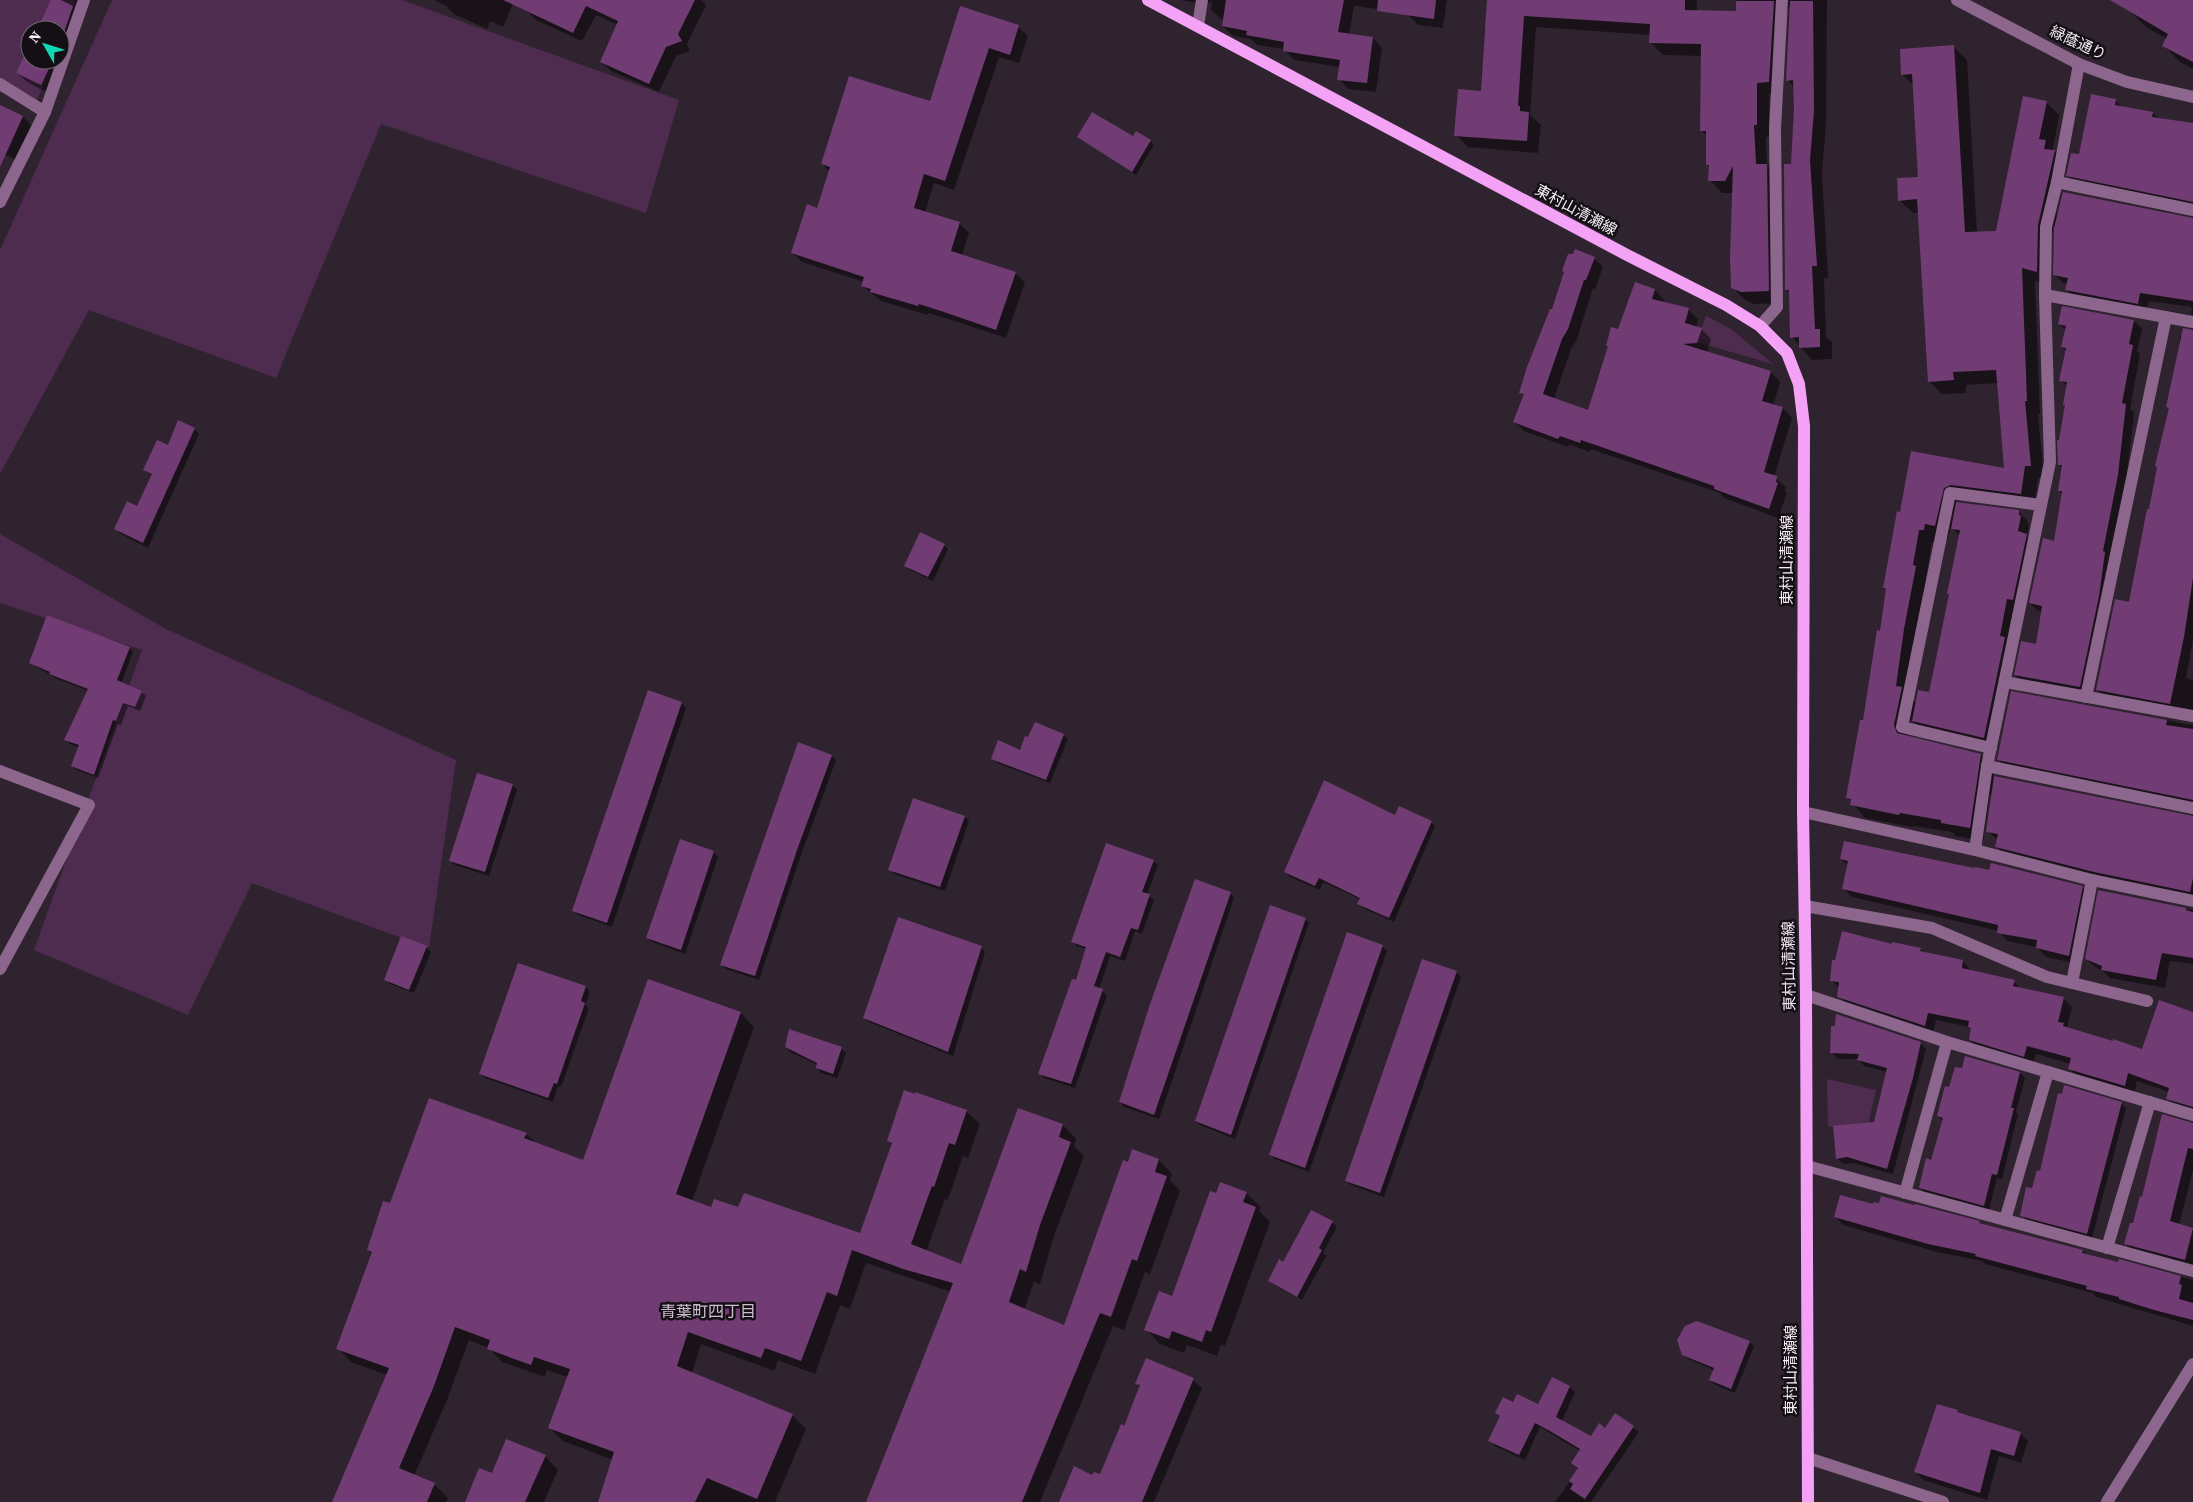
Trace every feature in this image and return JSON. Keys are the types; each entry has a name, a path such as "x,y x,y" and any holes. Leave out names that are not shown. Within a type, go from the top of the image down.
{"main road":[{"name":"東村山清瀬線","path":"1148,0 1410,140 1726,305 1760,326 1787,353 1799,384 1804,426 1803,812 1806,995 1808,1502"}],"street":[{"path":"0,202 45,112 84,0"},
{"path":"1198,26 1202,0"},
{"path":"1760,326 1777,307 1775,129 1782,0"},
{"name":"緑蔭通り","path":"1958,0 2079,64 2127,82 2193,97"},
{"path":"1975,850 1987,766 2050,462 2045,295 2046,227 2057,182 2079,64"},
{"path":"0,84 45,112"},
{"path":"2057,182 2193,210"},
{"path":"2045,295 2193,322"},
{"path":"2086,697 2166,317"},
{"path":"1991,748 1902,727 1950,493 2041,505"},
{"path":"2005,682 2086,697 2192,713"},
{"path":"1987,766 2193,808"},
{"path":"0,771 89,806 0,969"},
{"path":"1803,812 1975,850 2092,880 2193,900"},
{"path":"2072,983 2092,880"},
{"path":"1805,906 1932,928 2046,977 2148,1001"},
{"path":"1806,995 1947,1042 2193,1115"},
{"path":"1905,1193 1947,1042"},
{"path":"2005,1220 2048,1072"},
{"path":"2107,1248 2150,1102"},
{"path":"1807,1166 2193,1271"},
{"path":"2107,1502 2193,1364"},
{"path":"1808,1458 1943,1502"}],"shaded area":[{"path":"0,0 76,0 68,20 20,20 20,70 49,70 35,105 0,81"},
{"path":"112,0 402,0 679,100 646,213 381,124 276,378 89,310 0,474 0,250"},
{"path":"1706,316 1731,329 1773,364 1696,342"},
{"path":"0,534 166,629 456,760 429,948 252,883 188,1015 34,950 142,650 0,603"},
{"path":"1827,1079 1876,1090 1866,1134 1828,1126"}],"building":[{"path":"51,0 61,0 73,6 68,20 42,20"},
{"path":"503,0 695,0 678,34 682,41 666,47 649,84 600,62 618,21 586,6 573,33"},
{"path":"1226,0 1344,0 1338,32 1373,37 1367,83 1337,80 1340,60 1283,51 1284,42 1246,35 1247,31 1222,26"},
{"path":"1378,0 1436,0 1434,19 1377,11"},
{"path":"1487,0 1685,0 1685,10 1736,11 1736,1 1774,1 1769,82 1757,83 1757,125 1754,125 1756,164 1767,164 1769,291 1741,292 1731,288 1733,166 1725,181 1708,181 1709,165 1706,165 1706,131 1700,131 1701,44 1649,43 1650,24 1524,16 1518,106 1520,106 1520,111 1529,112 1527,141 1454,136 1458,89 1481,91"},
{"path":"2110,0 2193,0 2193,62 2162,46 2168,34"},
{"path":"1790,1 1813,1 1814,111 1810,160 1817,266 1812,266 1815,329 1820,329 1820,347 1799,348 1799,337 1790,338 1789,290 1785,290 1784,164 1791,164 1794,108 1793,80 1786,81"},
{"path":"960,6 1019,25 1010,55 989,48 945,181 924,174 914,208 960,222 951,251 1016,272 996,330 919,304 918,306 870,292 871,289 861,286 864,277 791,253 807,204 817,208 830,167 821,164 849,76 930,101"},
{"path":"1954,45 1965,232 1996,231 2023,96 2047,101 2039,139 2046,140 2044,149 2055,150 2038,225 2037,272 2022,268 2027,401 2025,401 2031,466 2025,466 2021,494 1951,485 1944,488 1935,526 1925,524 1924,530 1919,530 1913,565 1916,566 1896,686 1902,687 1894,725 1897,733 1981,754 1970,828 1941,823 1941,820 1900,813 1899,815 1850,805 1851,799 1846,798 1860,720 1863,720 1877,630 1880,631 1886,588 1883,588 1897,511 1900,512 1911,451 2004,468 1996,370 1953,372 1954,380 1928,382 1917,199 1898,201 1897,178 1918,177 1912,74 1901,75 1900,49"},
{"path":"20,65 20,70 48,70 41,85 16,73"},
{"path":"2091,94 2116,99 2115,105 2153,112 2152,117 2193,123 2193,202 2066,176 2071,153 2079,154"},
{"path":"0,105 23,116 0,167"},
{"path":"1092,112 1133,136 1136,131 1151,140 1132,172 1077,137"},
{"path":"2063,192 2193,218 2193,301 2140,293 2138,304 2065,290 2068,278 2053,275 2054,228"},
{"path":"1575,249 1595,257 1586,280 1584,280 1568,329 1562,339 1543,394 1588,410 1608,346 1606,346 1611,327 1618,329 1635,282 1655,289 1652,299 1689,308 1685,323 1702,328 1697,343 1683,344 1771,371 1762,401 1783,407 1764,472 1777,476 1776,482 1778,483 1769,509 1714,489 1714,486 1581,440 1580,443 1560,436 1558,439 1513,422 1524,394 1519,393 1527,367 1550,309 1552,309 1568,254 1573,254"},
{"path":"2062,306 2134,320 2129,344 2133,345 2122,403 2126,404 2118,475 2103,551 2105,552 2099,596 2080,687 2014,675 2021,641 2036,644 2042,606 2029,603 2043,538 2054,541 2062,491 2058,491 2062,465 2058,465 2057,440 2059,440 2067,382 2059,381 2066,348 2061,347 2066,326 2058,324"},
{"path":"2183,328 2193,330 2193,578 2184,637 2170,704 2096,690 2115,599 2129,602 2147,509 2149,509 2157,467 2155,466 2169,408 2166,407"},
{"path":"178,420 195,428 143,543 114,529 127,501 137,506 152,474 143,470 157,440 168,445"},
{"path":"1956,502 2019,510 2019,515 2021,516 2018,531 2027,534 2013,600 2007,599 2000,636 2005,637 1984,738 1912,721 1918,690 1929,692 1935,664 1960,530 1951,529"},
{"path":"920,532 945,544 928,577 904,566"},
{"path":"47,615 130,647 117,680 142,691 135,707 123,703 116,721 113,720 94,775 71,766 79,745 64,740 88,689 49,674 50,672 29,663"},
{"path":"648,690 682,702 607,923 572,911"},
{"path":"2011,691 2167,720 2166,725 2193,729 2193,800 1997,760"},
{"path":"1035,722 1064,734 1046,780 991,759 998,740 1020,750 1025,736 1028,737"},
{"path":"798,742 832,755 797,850 755,976 720,965"},
{"path":"477,773 513,784 485,872 449,861"},
{"path":"1994,776 2193,816 2193,878 2190,892 2094,872 1995,847 1998,834 1986,832"},
{"path":"1324,780 1395,815 1399,806 1432,821 1389,918 1357,904 1360,898 1319,878 1315,886 1284,872"},
{"path":"913,798 965,816 940,887 888,870"},
{"path":"680,839 714,851 681,950 646,938"},
{"path":"1844,841 1974,868 1989,870 1991,863 2083,886 2069,956 2036,948 2037,940 1997,933 1998,925 1842,889 1848,861 1840,859"},
{"path":"1106,843 1154,860 1142,892 1150,894 1138,930 1131,928 1120,957 1106,952 1094,986 1103,989 1071,1084 1038,1074 1072,979 1076,980 1086,947 1071,942"},
{"path":"1195,879 1231,892 1154,1115 1119,1102 1150,1004"},
{"path":"2098,890 2186,908 2186,910 2193,912 2193,958 2162,953 2156,980 2101,970 2102,966 2085,959"},
{"path":"1270,905 1306,918 1231,1135 1195,1121"},
{"path":"898,917 982,946 948,1052 863,1018"},
{"path":"1842,931 1892,944 1892,942 1921,948 1920,951 1963,960 1962,968 2015,980 2013,986 2064,997 2058,1022 2064,1023 2063,1026 2142,1049 2159,1000 2193,1012 2193,1107 2166,1099 2169,1088 2128,1073 2125,1086 2068,1069 2071,1058 2027,1046 2024,1057 1969,1040 1971,1028 1968,1027 1969,1021 1928,1013 1925,1026 1837,997 1839,982 1830,981 1832,960 1835,960"},
{"path":"1347,932 1383,945 1305,1168 1269,1155"},
{"path":"401,936 427,946 409,990 384,980"},
{"path":"1422,959 1457,971 1380,1193 1345,1181"},
{"path":"518,963 586,986 581,1001 585,1003 557,1084 554,1083 548,1098 479,1074"},
{"path":"648,979 741,1012 676,1194 711,1207 714,1199 738,1207 744,1193 860,1233 892,1143 887,1141 904,1090 915,1094 915,1092 967,1110 955,1145 949,1143 911,1244 961,1264 1018,1108 1063,1124 1059,1137 1071,1142 1040,1225 1026,1272 1020,1269 1009,1302 1064,1325 1123,1160 1128,1162 1132,1149 1159,1159 1155,1172 1167,1176 1137,1261 1132,1259 1111,1317 1100,1313 1022,1502 866,1502 953,1283 903,1269 852,1250 837,1296 827,1292 801,1361 765,1348 761,1358 688,1332 677,1366 793,1414 757,1499 707,1478 695,1502 598,1502 614,1452 548,1428 570,1369 534,1357 531,1365 487,1349 490,1340 455,1327 434,1386 399,1468 435,1483 427,1502 332,1502 389,1368 336,1349 372,1252 367,1250 383,1201 390,1203 429,1098 527,1133 524,1138 583,1160"},
{"path":"1836,1014 1921,1042 1913,1078 1887,1169 1847,1157 1836,1159 1833,1126 1874,1122 1887,1068 1857,1060 1859,1054 1830,1053 1831,1026 1835,1026"},
{"path":"789,1029 842,1047 833,1074 816,1068 817,1063 785,1047"},
{"path":"1965,1056 2020,1072 2011,1108 2014,1108 1997,1175 1992,1174 1984,1206 1919,1188 1926,1158 1931,1160 1943,1118 1937,1116 1945,1086 1949,1087 1955,1067 1962,1068"},
{"path":"2064,1085 2122,1102 2087,1234 2020,1216 2026,1187 2032,1188 2037,1170 2040,1171 2058,1093 2062,1094"},
{"path":"2162,1114 2193,1123 2193,1149 2188,1148 2170,1221 2193,1228 2185,1260 2124,1244 2130,1223 2133,1223 2140,1196 2142,1197"},
{"path":"1220,1182 1247,1192 1243,1202 1256,1207 1211,1332 1206,1330 1202,1342 1172,1331 1169,1339 1144,1330 1159,1291 1172,1296 1210,1191 1216,1193"},
{"path":"1840,1195 1873,1204 1873,1202 1879,1203 1881,1196 1915,1204 2083,1250 2082,1253 2118,1262 2119,1259 2181,1276 2179,1284 2182,1285 2179,1299 2193,1303 2193,1320 2086,1289 2087,1286 1975,1256 1976,1254 1928,1244 1834,1217"},
{"path":"1311,1210 1333,1221 1319,1248 1322,1250 1297,1297 1268,1281 1279,1259 1283,1262"},
{"path":"1697,1321 1750,1341 1731,1389 1709,1380 1714,1368 1682,1355 1677,1340 1685,1326"},
{"path":"1146,1358 1194,1378 1142,1502 1059,1502 1074,1466 1092,1475 1094,1472 1100,1474 1121,1424 1124,1426 1140,1385 1135,1384"},
{"path":"1552,1377 1570,1386 1556,1417 1591,1436 1599,1423 1605,1428 1615,1413 1634,1426 1585,1499 1570,1489 1573,1484 1569,1481 1578,1468 1571,1463 1580,1449 1550,1431 1535,1423 1519,1455 1488,1441 1500,1416 1495,1413 1503,1397 1513,1402 1517,1394 1538,1404"},
{"path":"1937,1404 2021,1432 2014,1456 1991,1449 1980,1493 1914,1472"},
{"path":"506,1439 546,1455 525,1502 465,1502 479,1468 492,1473"}],"district":[{"name":"青葉町四丁目","path":"708,1311"}]}
